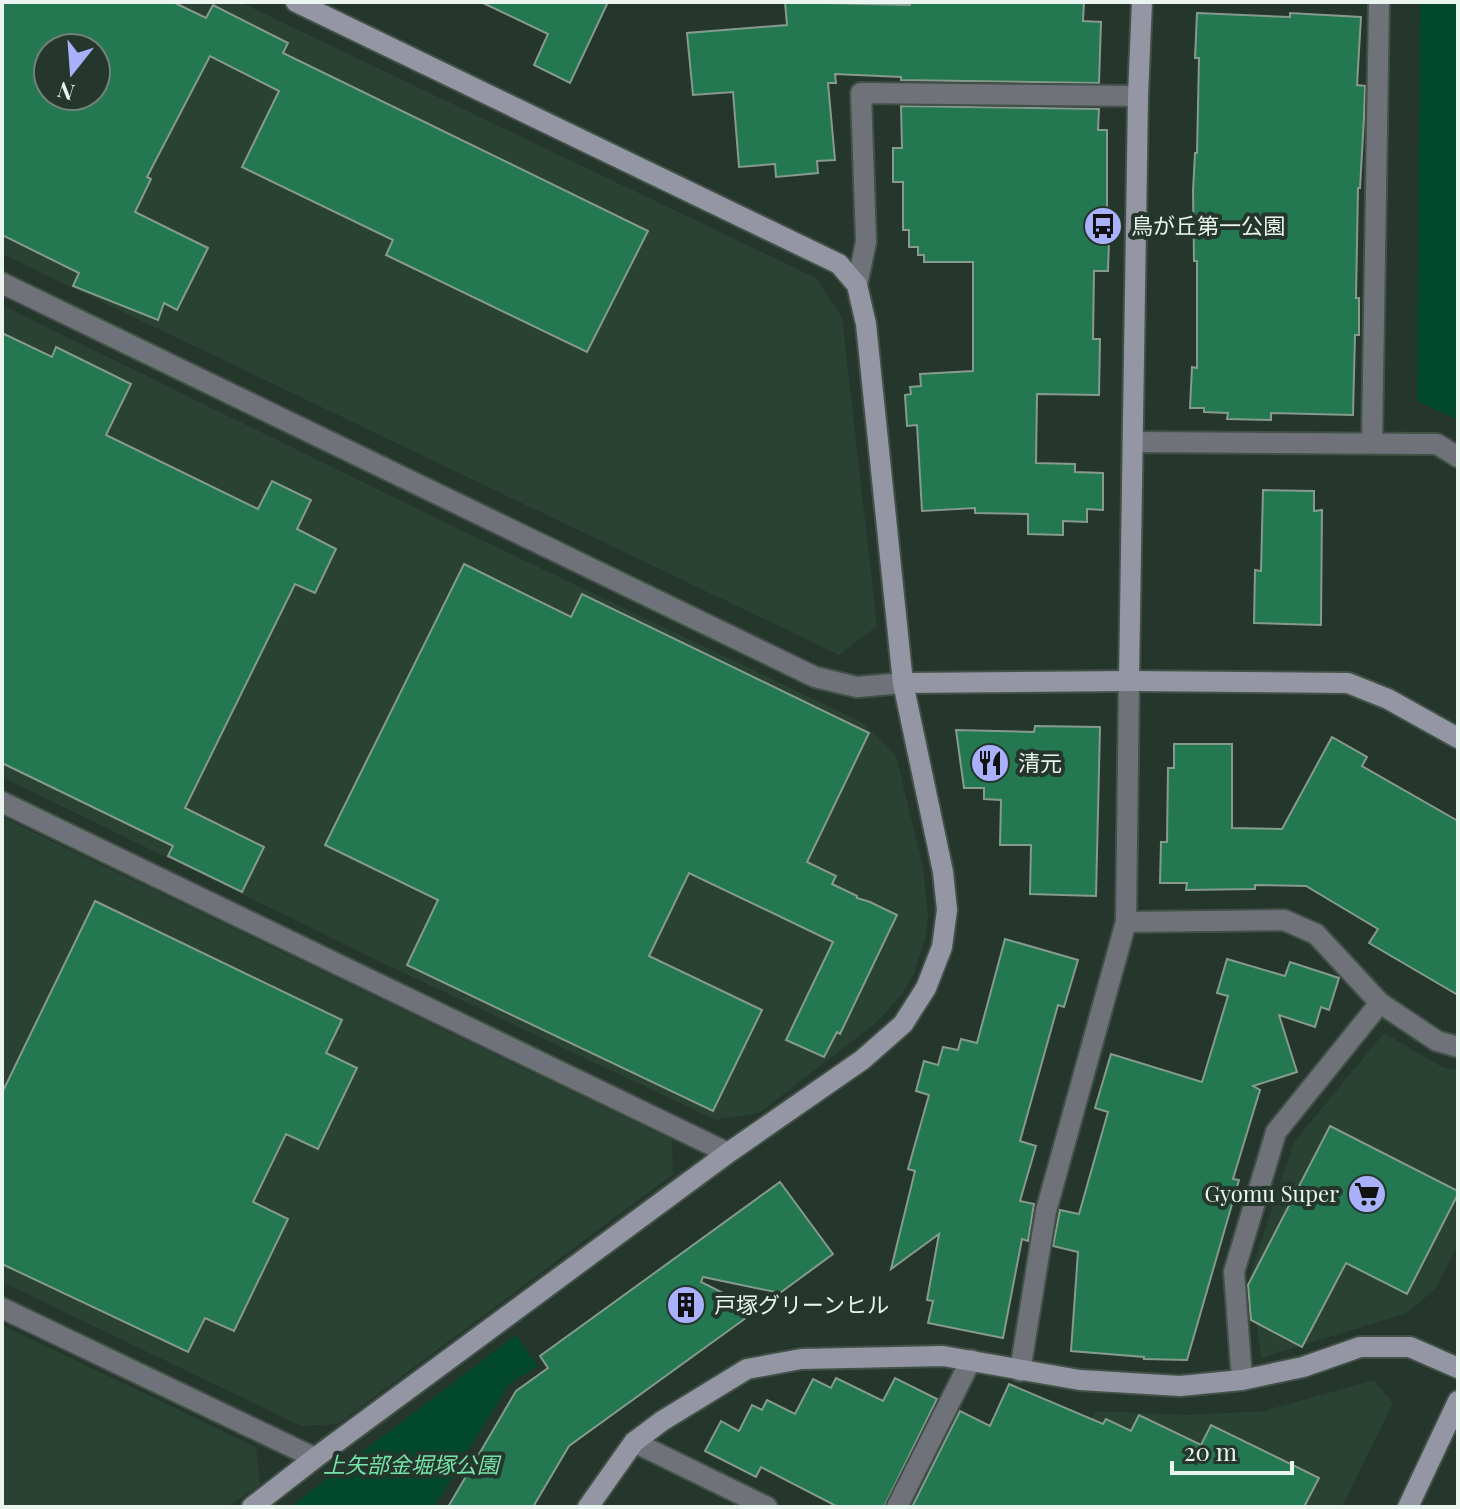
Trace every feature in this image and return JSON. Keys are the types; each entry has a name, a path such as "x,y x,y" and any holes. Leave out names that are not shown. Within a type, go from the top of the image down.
{"street":[{"path":"296,2 839,264 857,285"},
{"path":"1020,1371 1046,1211 1126,922 1142,2"},
{"path":"1372,442 1379,2"},
{"path":"252,1507 728,1153 862,1060 903,1024 926,988 942,947 947,910 943,872 903,683 866,324 857,285 866,242 861,93 1138,96"},
{"path":"2,283 815,677 857,687 903,683 1129,681 1348,683 1388,699 1458,738"},
{"path":"1134,442 1437,444 1458,457"},
{"path":"2,802 728,1153"},
{"path":"1126,922 1284,920 1316,934 1380,1003 1437,1041 1458,1047"},
{"path":"1242,1380 1234,1272 1276,1132 1380,1003"},
{"path":"2,1308 315,1458"},
{"path":"588,1507 634,1442 662,1421 747,1369 801,1359 943,1356 1080,1380 1180,1386 1242,1380 1303,1367 1360,1347 1410,1347 1458,1368"},
{"path":"897,1507 971,1360"},
{"path":"1408,1507 1458,1401"},
{"path":"634,1442 767,1507"}],"shaded area":[{"path":"2,2 240,2 816,278 842,317 877,626 839,655 2,254"},
{"path":"2,305 863,723 896,756 923,867 928,918 925,939 913,975 901,995 877,1022 759,1113 716,1120 391,967 2,777"},
{"path":"2,817 672,1140 673,1174 338,1424 301,1426 2,1282"},
{"name":"Gyomu Super","path":"1384,1033 1442,1067 1458,1070 1458,1245 1435,1289 1407,1313 1261,1358 1250,1275 1294,1142"},
{"path":"2,1325 256,1447 260,1485 227,1507 2,1507"},
{"path":"1374,1380 1393,1403 1342,1507 1049,1507 1095,1411 1187,1415 1264,1411"}],"green space":[{"path":"1420,2 1458,2 1458,420 1417,401"},
{"name":"上矢部金堀塚公園","path":"516,1335 538,1366 509,1384 434,1507 290,1507"}],"building":[{"path":"2,2 173,2 206,18 213,5 288,43 283,53 648,231 587,352 386,255 393,240 242,167 279,91 210,56 147,177 151,179 135,212 208,248 177,310 164,303 158,320 73,286 79,273 2,235"},
{"path":"481,2 608,2 570,83 534,65 548,34"},
{"path":"785,2 910,5 910,2 1084,2 1083,21 1101,22 1099,83 901,80 901,77 835,74 836,83 828,83 835,160 817,161 818,173 776,177 775,164 739,167 733,92 693,95 687,33 787,25"},
{"path":"1197,13 1361,17 1357,85 1365,86 1358,188 1356,298 1359,298 1359,335 1355,335 1353,415 1271,413 1271,420 1227,419 1228,413 1190,408 1192,367 1197,368 1197,261 1194,261 1193,191 1197,153"},
{"path":"901,106 1099,109 1098,130 1107,130 1107,210 1110,210 1108,271 1094,271 1093,339 1100,339 1099,395 1037,394 1036,463 1075,464 1075,472 1103,473 1103,510 1087,509 1087,522 1063,521 1063,535 1028,534 1028,514 975,513 975,508 922,511 917,425 907,426 905,395 911,394 910,387 921,386 920,374 973,371 973,262 924,262 924,255 918,255 918,247 909,247 909,230 903,230 903,182 893,182 893,148 902,148"},
{"path":"2,333 52,357 56,347 131,384 106,435 258,509 272,481 311,500 297,529 336,549 315,593 295,584 185,808 264,847 242,892 168,856 173,846 2,763"},
{"path":"1263,490 1314,491 1314,511 1322,510 1321,625 1254,623 1255,570 1261,571"},
{"path":"464,564 571,617 582,594 869,733 807,862 836,876 832,884 897,915 840,1034 837,1032 824,1057 786,1040 833,942 689,873 649,956 762,1010 713,1111 407,965 438,900 325,845"},
{"path":"1035,726 1100,727 1096,896 1030,894 1031,845 1000,845 1001,800 984,799 984,788 964,788 956,730 1034,732"},
{"path":"1332,737 1367,757 1362,766 1458,821 1458,995 1369,943 1378,929 1306,886 1255,885 1255,889 1186,890 1187,883 1160,883 1161,842 1167,842 1168,768 1174,768 1174,744 1232,744 1232,828 1282,829"},
{"path":"95,901 342,1020 326,1053 357,1068 318,1149 286,1134 253,1202 288,1219 234,1331 205,1318 188,1352 2,1264 2,1093"},
{"path":"1005,939 1078,960 1064,1007 1058,1005 1020,1141 1036,1146 1020,1201 1034,1204 1028,1241 1022,1239 1003,1338 928,1323 933,1301 927,1300 939,1234 891,1269 915,1171 908,1169 929,1095 916,1091 924,1061 938,1065 943,1047 958,1050 961,1039 977,1043"},
{"path":"1227,959 1285,976 1290,962 1339,978 1329,1010 1321,1007 1315,1027 1279,1015 1297,1072 1253,1086 1260,1090 1233,1179 1239,1180 1187,1360 1071,1351 1078,1252 1053,1246 1060,1210 1079,1214 1108,1112 1095,1108 1111,1054 1202,1082 1228,996 1217,993"},
{"path":"1330,1126 1458,1191 1458,1194 1407,1294 1346,1263 1302,1347 1251,1320 1248,1285"},
{"name":"戸塚グリーンヒル","path":"780,1182 833,1254 780,1293 703,1277 701,1282 757,1310 569,1446 533,1507 448,1507 516,1391 548,1368 540,1356"},
{"path":"836,1378 883,1401 895,1378 937,1399 884,1507 838,1507 761,1467 756,1477 705,1451 721,1421 739,1431 752,1405 762,1410 767,1400 795,1414 813,1379 831,1388"},
{"path":"1009,1384 1103,1424 1106,1419 1131,1431 1139,1415 1201,1445 1211,1425 1319,1478 1304,1507 912,1507 960,1411 990,1426"}],"place":[{"name":"鳥が丘第一公園","path":"1103,226"},
{"name":"清元","path":"990,763"},
{"name":"Gyomu Super","path":"1367,1194"},
{"name":"戸塚グリーンヒル","path":"686,1305"}]}
